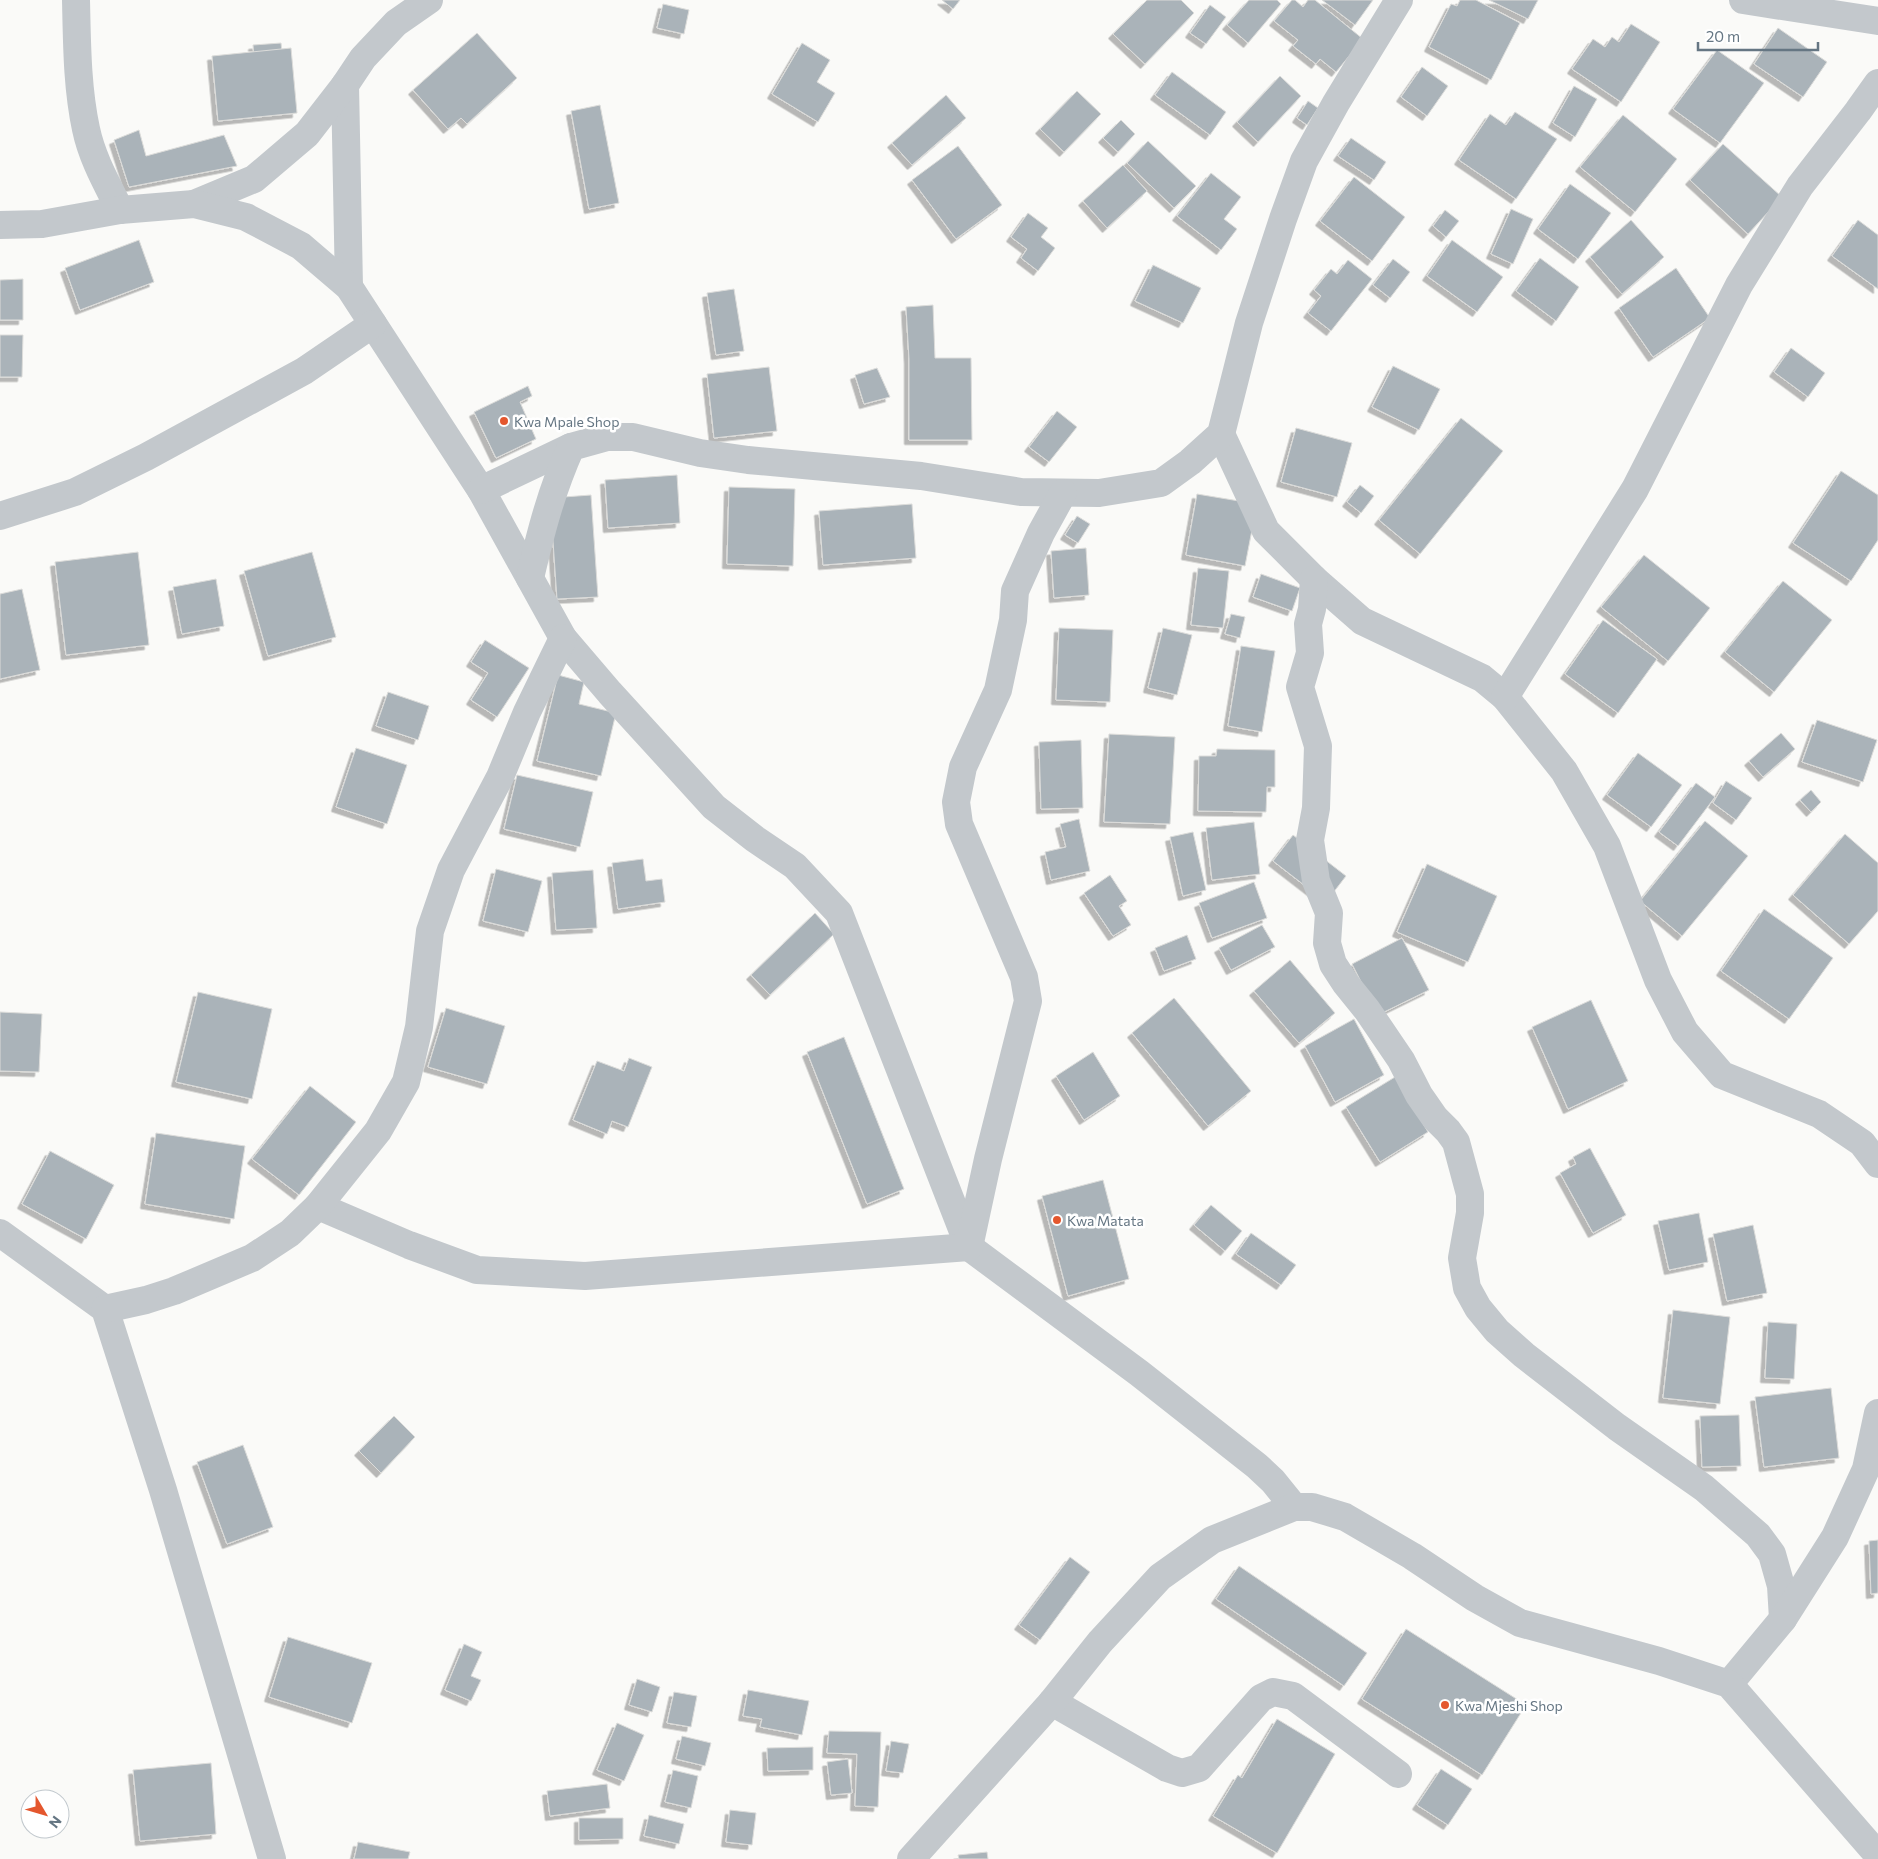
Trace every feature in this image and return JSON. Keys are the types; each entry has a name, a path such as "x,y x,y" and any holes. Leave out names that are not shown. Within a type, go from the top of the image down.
{"street":[{"path":"76,0 78,80 86,131 101,174 120,210"},
{"path":"0,225 42,224 120,210 194,204 254,179 307,134 345,85 363,58 396,23 429,0"},
{"path":"481,490 571,447 607,437 633,437 700,453 748,460 921,476 1021,492 1099,494 1161,483 1190,462 1221,434 1249,323 1304,161 1399,0"},
{"path":"1744,0 1878,21"},
{"path":"1505,697 1635,489 1702,355 1754,260 1800,186 1858,112 1878,83"},
{"path":"345,85 349,287"},
{"path":"194,204 246,217 293,242 349,287 481,490 563,638 610,693 714,807 755,839 795,866 839,913 969,1247 1139,1373 1257,1466 1274,1481 1294,1507"},
{"path":"0,516 76,492 146,457 304,371 373,324"},
{"path":"1221,434 1266,531 1314,580 1362,621 1482,678 1505,697 1564,770 1607,846 1658,980 1685,1032 1722,1075 1820,1114 1862,1143 1878,1164"},
{"path":"530,578 554,485 571,447"},
{"path":"969,1247 988,1159 1028,1000 1024,977 959,824 956,802 963,767 998,690 1013,620 1015,591 1041,533 1063,493"},
{"path":"1314,580 1312,608 1308,624 1310,653 1300,687 1318,746 1316,808 1310,840 1316,881 1329,913 1327,942 1332,964 1367,1010 1401,1060 1419,1095 1435,1118 1448,1130 1456,1142 1470,1194 1470,1213 1462,1258 1467,1288 1478,1308 1496,1331 1524,1355 1617,1427 1704,1488 1758,1535 1772,1554 1781,1586 1783,1619"},
{"path":"105,1309 164,1294 252,1258 290,1234 318,1206 378,1131 406,1082 419,1027 430,931 451,870 500,777 527,712 563,638"},
{"path":"318,1206 477,1270 584,1276 610,1275 969,1247"},
{"path":"0,1233 105,1309 163,1490 272,1859"},
{"path":"1729,1684 1783,1619 1835,1537 1866,1469 1878,1413"},
{"path":"911,1859 1052,1702 1100,1642 1160,1577 1212,1540 1294,1507 1312,1507 1345,1517 1412,1556 1475,1598 1520,1623 1659,1661 1729,1684 1878,1855"},
{"path":"1052,1702 1167,1768 1182,1773 1199,1768 1261,1698 1273,1692 1293,1696 1398,1774"}],"building":[{"path":"942,0 960,0 953,9"},
{"path":"1147,0 1181,0 1194,13 1145,64 1113,34"},
{"path":"1249,0 1277,0 1281,4 1248,43 1227,25"},
{"path":"1292,0 1295,0 1303,7 1308,0 1315,0 1363,39 1336,72 1320,59 1316,64 1293,46 1298,40 1274,21"},
{"path":"1322,0 1373,0 1355,25"},
{"path":"1460,0 1476,0 1520,23 1491,80 1429,47 1451,4 1457,6"},
{"path":"1489,0 1538,0 1528,19"},
{"path":"663,4 689,10 684,34 657,28"},
{"path":"1210,5 1226,17 1206,44 1190,33"},
{"path":"1631,24 1660,42 1621,102 1572,69 1593,39 1605,47 1612,37 1619,42"},
{"path":"1778,28 1827,62 1803,97 1754,64"},
{"path":"477,33 517,78 467,124 461,118 448,129 413,90"},
{"path":"281,43 285,78 256,81 253,45"},
{"path":"802,43 830,60 817,82 835,93 818,122 772,94"},
{"path":"291,48 297,113 218,121 212,56"},
{"path":"1717,50 1764,83 1720,143 1673,109"},
{"path":"1422,67 1448,86 1427,116 1401,97"},
{"path":"1172,72 1226,112 1210,135 1155,95"},
{"path":"1280,76 1301,96 1258,142 1237,122"},
{"path":"1574,86 1597,99 1575,137 1553,123"},
{"path":"1077,91 1101,114 1064,152 1040,129"},
{"path":"946,95 966,118 912,165 892,143"},
{"path":"1308,101 1318,108 1307,125 1297,118"},
{"path":"600,105 619,203 589,209 571,111"},
{"path":"1515,112 1557,139 1516,199 1459,160 1490,114 1506,125"},
{"path":"1623,115 1677,159 1635,212 1580,167"},
{"path":"1121,120 1135,134 1118,152 1103,138"},
{"path":"139,130 146,156 224,135 237,166 129,187 114,140"},
{"path":"1351,138 1386,162 1374,180 1338,156"},
{"path":"1148,141 1196,186 1174,208 1127,163"},
{"path":"1723,144 1782,197 1748,234 1690,180"},
{"path":"958,146 1002,205 956,239 912,180"},
{"path":"1123,165 1147,191 1107,228 1083,201"},
{"path":"1211,173 1241,197 1224,219 1237,229 1221,250 1177,216"},
{"path":"1354,177 1405,217 1372,261 1320,221"},
{"path":"1570,184 1611,213 1578,259 1538,229"},
{"path":"1511,209 1533,219 1513,264 1491,254"},
{"path":"1445,210 1459,221 1446,237 1433,226"},
{"path":"1028,213 1048,228 1041,237 1055,248 1038,271 1021,258 1027,249 1011,237"},
{"path":"1631,220 1664,257 1622,294 1590,257"},
{"path":"1858,220 1878,235 1878,289 1832,256"},
{"path":"139,240 154,282 80,310 65,268"},
{"path":"1452,240 1503,277 1477,312 1427,276"},
{"path":"1540,258 1579,287 1556,321 1516,291"},
{"path":"1393,259 1410,272 1390,298 1373,285"},
{"path":"1348,260 1372,279 1331,331 1308,313 1321,296 1314,290 1331,269 1337,274"},
{"path":"1153,265 1201,288 1183,323 1135,301"},
{"path":"1676,268 1710,318 1653,357 1619,308"},
{"path":"23,279 23,320 0,320 0,280"},
{"path":"734,289 744,351 716,355 707,293"},
{"path":"933,305 935,358 971,358 972,440 909,440 909,359 906,307"},
{"path":"0,335 23,335 22,377 0,377"},
{"path":"1791,348 1825,373 1808,397 1774,372"},
{"path":"1393,366 1440,389 1419,430 1372,407"},
{"path":"769,367 777,431 714,438 707,374"},
{"path":"877,368 890,397 864,404 855,375"},
{"path":"528,386 532,396 520,402 536,439 496,458 474,412"},
{"path":"1057,411 1077,427 1049,462 1029,447"},
{"path":"1461,418 1503,451 1420,554 1379,520"},
{"path":"1296,428 1352,443 1337,497 1281,482"},
{"path":"1841,471 1878,495 1878,540 1851,581 1793,543"},
{"path":"677,475 680,523 608,528 605,480"},
{"path":"1360,485 1374,496 1361,513 1347,502"},
{"path":"729,487 795,489 793,566 727,564"},
{"path":"1197,494 1257,504 1245,566 1186,555"},
{"path":"591,495 598,597 557,599 550,498"},
{"path":"912,504 916,558 823,565 819,511"},
{"path":"1077,516 1090,524 1078,543 1065,535"},
{"path":"1086,548 1089,595 1054,598 1051,551"},
{"path":"138,552 149,645 66,655 55,562"},
{"path":"312,552 336,637 268,656 244,571"},
{"path":"1644,555 1710,608 1668,661 1601,607"},
{"path":"1198,568 1229,571 1223,628 1191,625"},
{"path":"1261,574 1300,588 1292,611 1253,597"},
{"path":"216,579 224,626 182,634 173,587"},
{"path":"1783,581 1832,620 1774,692 1725,652"},
{"path":"22,589 40,670 0,679 0,594"},
{"path":"1231,614 1245,617 1240,638 1225,634"},
{"path":"1603,620 1657,659 1618,713 1565,674"},
{"path":"1059,628 1113,630 1110,702 1056,700"},
{"path":"1163,628 1192,635 1177,695 1148,688"},
{"path":"485,640 529,668 497,717 471,700 488,673 471,662"},
{"path":"1241,646 1275,651 1262,732 1228,726"},
{"path":"558,675 584,682 579,704 616,713 601,776 537,761"},
{"path":"388,692 429,706 418,740 376,726"},
{"path":"1817,720 1877,740 1863,782 1802,762"},
{"path":"1781,733 1795,749 1763,777 1749,761"},
{"path":"1109,734 1175,737 1170,824 1104,822"},
{"path":"1081,740 1083,808 1041,809 1039,742"},
{"path":"356,748 407,765 387,824 336,807"},
{"path":"1217,749 1275,750 1275,787 1267,787 1266,812 1198,811 1199,756 1216,756"},
{"path":"1638,753 1682,785 1651,827 1607,795"},
{"path":"517,775 593,792 580,847 504,829"},
{"path":"1726,781 1752,798 1736,820 1713,803"},
{"path":"1696,783 1715,797 1678,846 1659,832"},
{"path":"1811,790 1821,802 1811,812 1800,800"},
{"path":"1079,819 1090,871 1051,880 1045,852 1066,847 1060,824"},
{"path":"1705,821 1748,856 1682,936 1640,901"},
{"path":"1254,822 1260,874 1212,880 1206,828"},
{"path":"1193,832 1206,890 1183,896 1170,837"},
{"path":"1845,834 1878,863 1878,911 1849,944 1793,895"},
{"path":"1293,835 1346,876 1326,902 1273,861"},
{"path":"643,859 646,881 662,879 665,902 618,909 612,863"},
{"path":"1427,864 1497,896 1468,962 1397,932"},
{"path":"496,869 542,881 528,932 483,921"},
{"path":"593,870 597,928 556,930 552,873"},
{"path":"1110,875 1127,901 1119,906 1131,925 1113,936 1084,893"},
{"path":"1254,882 1267,918 1212,938 1199,903"},
{"path":"1764,909 1833,958 1789,1019 1721,971"},
{"path":"815,913 834,934 770,995 751,975"},
{"path":"1262,925 1275,947 1231,970 1219,948"},
{"path":"1187,935 1196,959 1164,971 1155,948"},
{"path":"1402,938 1429,990 1378,1015 1352,964"},
{"path":"1290,960 1335,1013 1299,1043 1254,991"},
{"path":"198,992 272,1009 252,1099 176,1082"},
{"path":"1174,998 1251,1091 1208,1126 1132,1033"},
{"path":"1591,1000 1628,1081 1568,1109 1532,1027"},
{"path":"446,1008 505,1026 487,1084 428,1067"},
{"path":"0,1012 42,1014 39,1072 0,1071"},
{"path":"1354,1019 1384,1075 1335,1102 1305,1046"},
{"path":"844,1037 904,1189 867,1204 807,1052"},
{"path":"1093,1052 1120,1096 1084,1120 1056,1076"},
{"path":"629,1058 652,1067 628,1127 612,1121 607,1134 573,1120 597,1061 624,1071"},
{"path":"1395,1077 1428,1132 1380,1162 1346,1107"},
{"path":"310,1086 356,1122 299,1195 252,1159"},
{"path":"156,1133 245,1146 234,1219 145,1204"},
{"path":"1590,1148 1626,1215 1593,1233 1560,1173 1576,1164 1573,1157"},
{"path":"50,1151 114,1185 86,1239 22,1204"},
{"path":"1103,1180 1129,1279 1068,1296 1042,1196"},
{"path":"1211,1205 1242,1231 1225,1251 1194,1225"},
{"path":"1699,1213 1708,1262 1669,1270 1658,1221"},
{"path":"1753,1225 1767,1293 1727,1301 1713,1234"},
{"path":"1251,1233 1296,1265 1281,1285 1236,1254"},
{"path":"1673,1310 1730,1317 1720,1404 1663,1398"},
{"path":"1768,1322 1797,1324 1794,1379 1765,1378"},
{"path":"1831,1388 1839,1458 1764,1467 1755,1397"},
{"path":"1739,1415 1741,1466 1702,1467 1700,1416"},
{"path":"394,1416 415,1437 381,1473 359,1451"},
{"path":"243,1445 273,1527 227,1544 197,1462"},
{"path":"1878,1540 1878,1593 1871,1594 1869,1541"},
{"path":"1070,1557 1090,1572 1040,1640 1019,1625"},
{"path":"1239,1566 1367,1653 1344,1686 1216,1599"},
{"path":"1406,1629 1526,1705 1482,1775 1362,1699"},
{"path":"288,1637 372,1663 352,1723 269,1697"},
{"path":"464,1644 482,1652 471,1676 481,1680 471,1701 445,1690"},
{"path":"637,1679 660,1687 652,1712 629,1705"},
{"path":"748,1690 809,1701 802,1735 760,1727 762,1719 743,1716"},
{"path":"674,1692 697,1696 691,1727 667,1723"},
{"path":"1277,1719 1335,1754 1277,1853 1213,1816 1238,1775 1242,1778"},
{"path":"617,1723 644,1735 624,1781 597,1770"},
{"path":"829,1731 881,1732 878,1807 855,1806 857,1754 827,1753"},
{"path":"682,1736 711,1743 705,1766 676,1759"},
{"path":"891,1741 909,1744 903,1773 886,1771"},
{"path":"813,1747 813,1770 768,1771 767,1748"},
{"path":"848,1759 852,1793 831,1795 827,1762"},
{"path":"211,1763 216,1834 140,1841 133,1770"},
{"path":"1441,1769 1472,1789 1448,1825 1417,1805"},
{"path":"673,1770 698,1776 691,1808 665,1802"},
{"path":"607,1784 610,1808 550,1816 547,1791"},
{"path":"730,1810 756,1813 752,1845 726,1842"},
{"path":"649,1815 684,1824 679,1844 644,1836"},
{"path":"579,1818 623,1818 623,1839 579,1840"},
{"path":"358,1842 410,1852 408,1859 354,1859"},
{"path":"987,1852 988,1859 959,1859 958,1855"}],"place":[{"name":"Kwa Mpale Shop","path":"504,421"},
{"name":"Kwa Matata","path":"1057,1220"},
{"name":"Kwa Mjeshi Shop","path":"1445,1705"}]}
